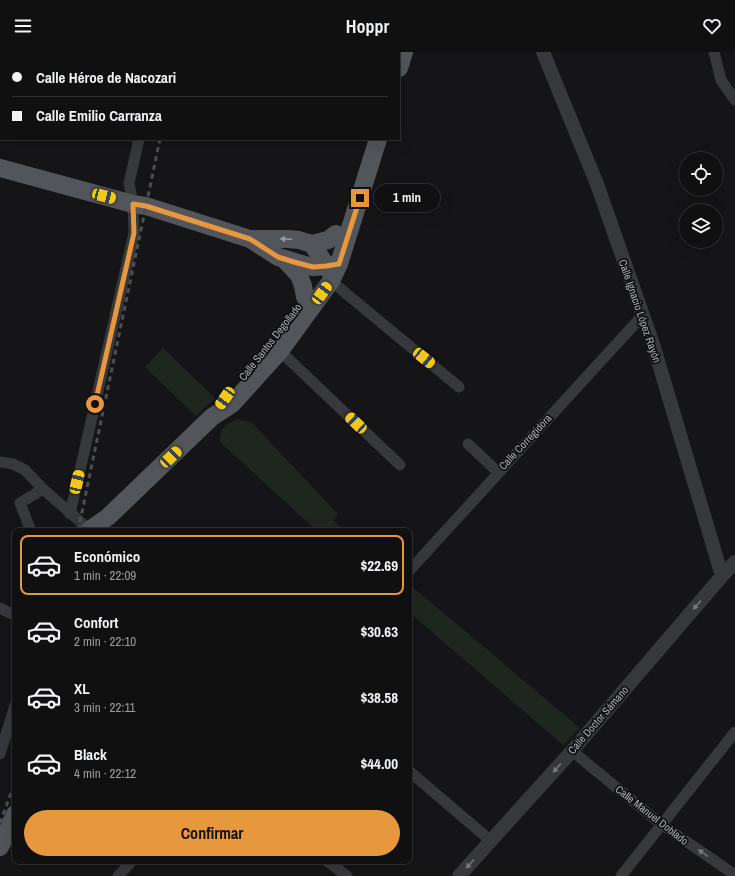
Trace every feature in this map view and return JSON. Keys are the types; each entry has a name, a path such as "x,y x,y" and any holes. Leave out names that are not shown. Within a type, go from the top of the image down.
{"main road":[{"path":"400,65 404,52"},
{"path":"332,272 336,234 366,140"},
{"path":"332,272 378,140"},
{"path":"0,168 133,204 146,206 250,239 278,257 332,272"},
{"path":"250,239 288,239 299,240 312,244 330,239 336,234"},
{"path":"312,244 332,272"},
{"path":"284,259 299,275 305,297"},
{"name":"Calle Santos Degollado","path":"212,417 225,398 305,297 332,272"},
{"name":"Calle Santos Degollado","path":"96,528 212,417 232,404 280,350 332,272"},
{"path":"0,847 12,821"}],"street":[{"name":"Calle Ignacio López Rayón","path":"543,52 597,184 643,315 722,576"},
{"path":"714,52 721,80 735,100"},
{"path":"70,514 134,233 133,204 129,183 139,140"},
{"path":"332,272 460,387"},
{"name":"Calle Corregidora","path":"412,568 643,315"},
{"path":"280,350 400,465"},
{"path":"468,444 498,472"},
{"path":"0,462 13,464 25,470 43,490 70,514 96,528"},
{"path":"30,528 20,503 43,490"},
{"name":"Calle Doctor Sámano","path":"459,876 572,751 735,562"},
{"path":"0,608 12,613"},
{"path":"0,754 12,715"},
{"path":"621,876 735,732"},
{"name":"Calle Manuel Doblado","path":"572,751 661,824 735,875"},
{"path":"412,774 491,841"},
{"path":"118,876 129,864"},
{"path":"331,864 347,876"}],"shaded area":[{"path":"163,348 215,398 196,416 145,367"},
{"path":"238,419 252,423 338,514 333,520 342,528 314,528 220,442 222,430 229,423"},
{"path":"412,587 580,728 563,745 412,615"}],"railway":[{"path":"79,528 160,140"},
{"path":"0,823 12,790"}],"route":[{"path":"95,404 134,233 133,204 146,206 250,239 278,257 313,267 339,264 360,198"}]}
